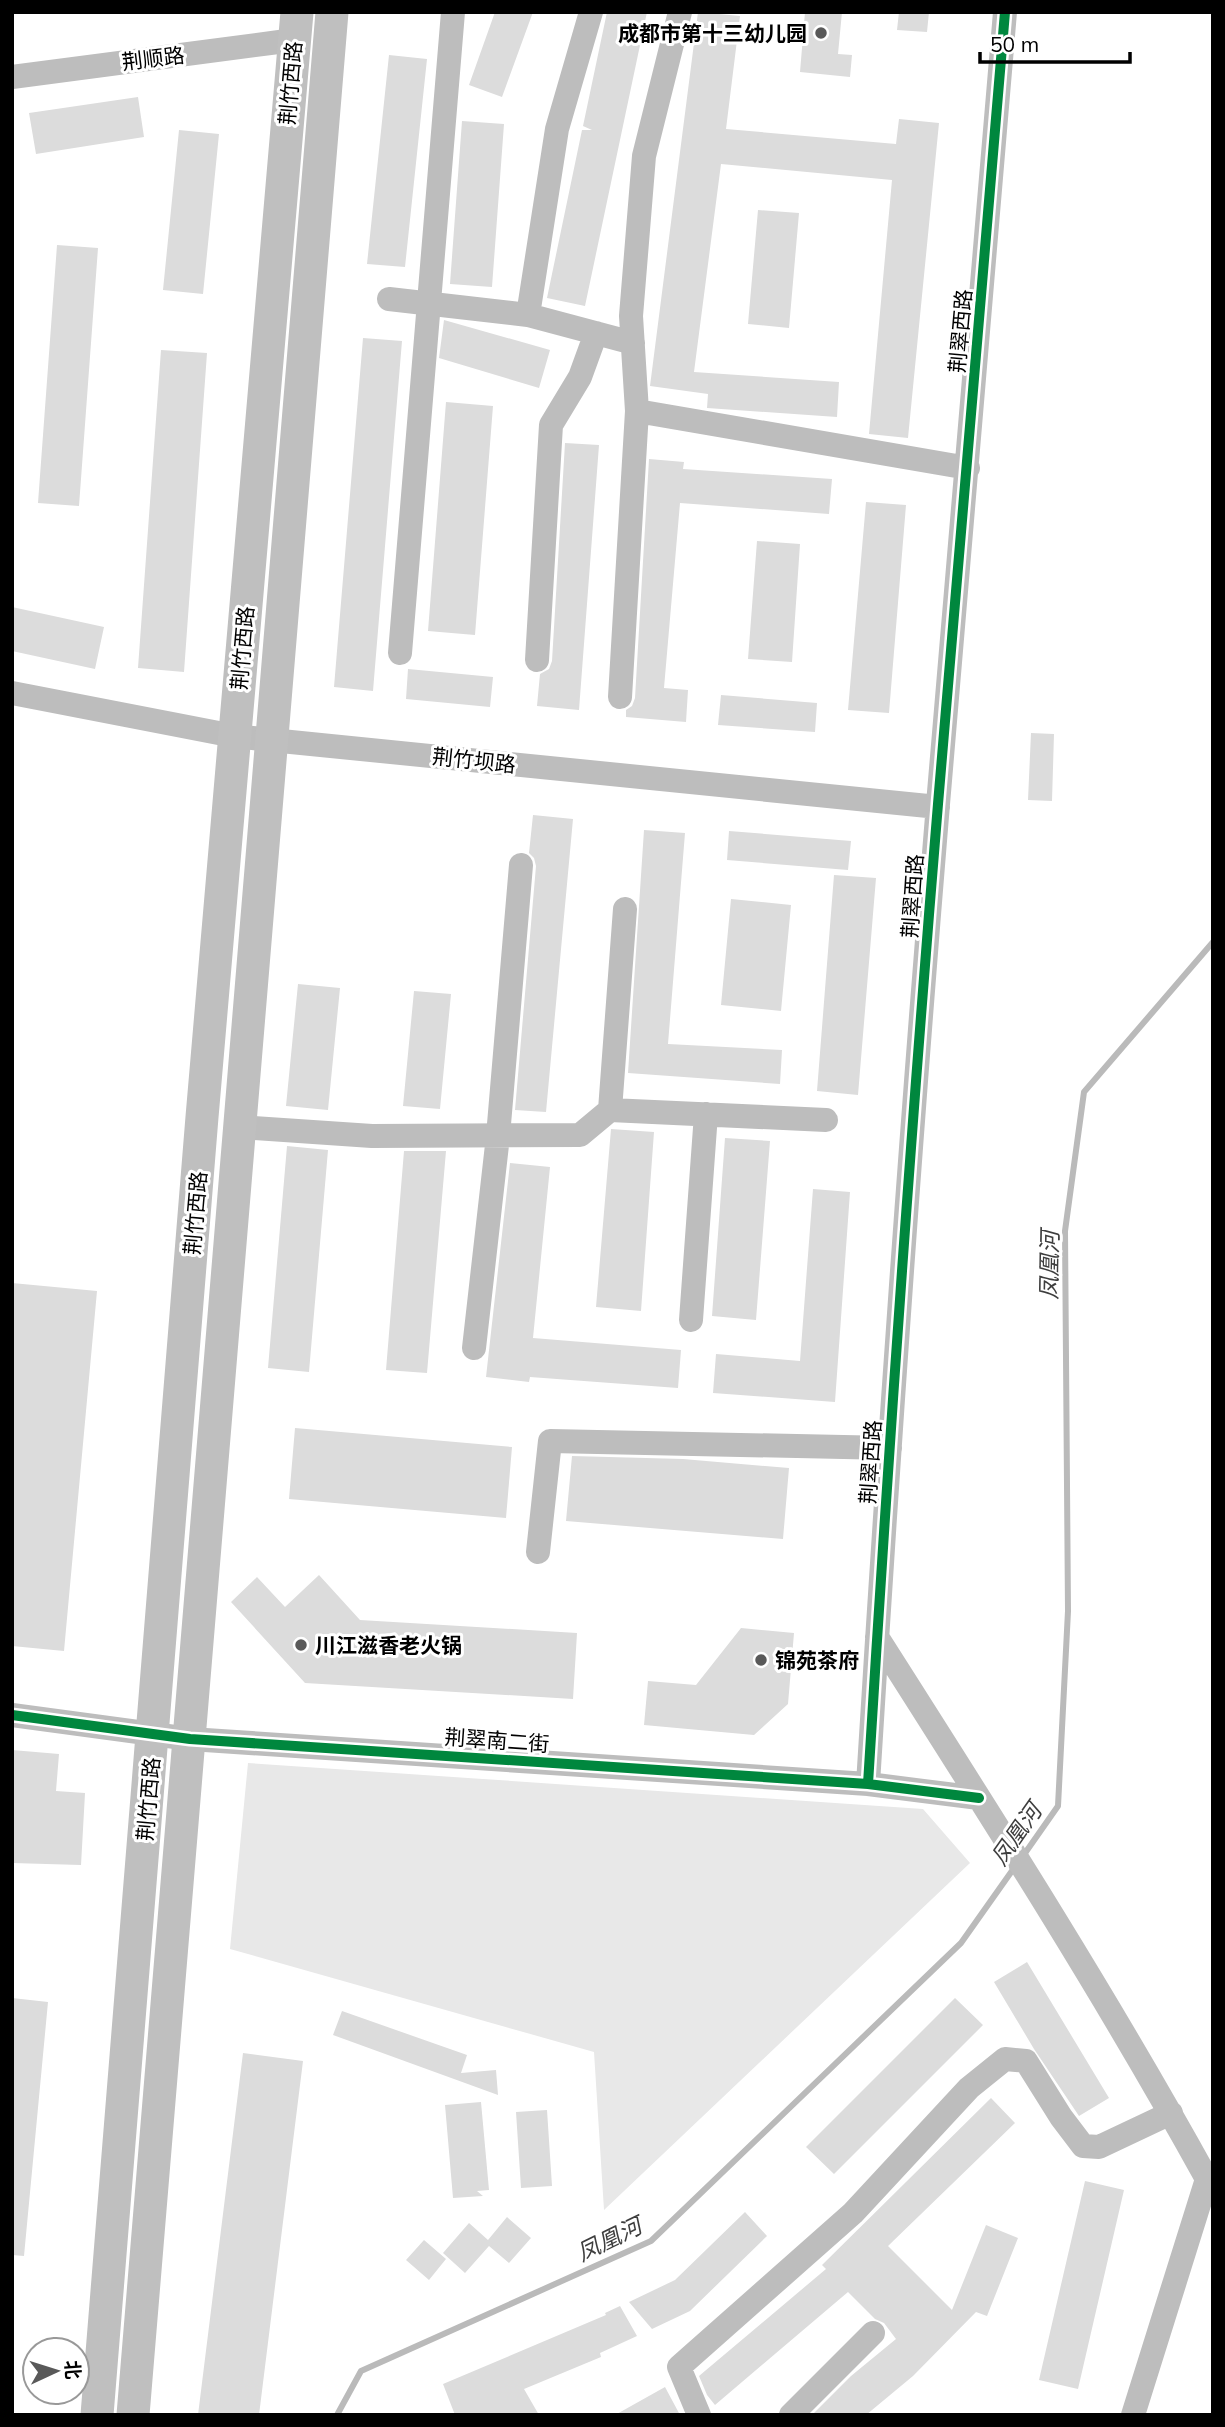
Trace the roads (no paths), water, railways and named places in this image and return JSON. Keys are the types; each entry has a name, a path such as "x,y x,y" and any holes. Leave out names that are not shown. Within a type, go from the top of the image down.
{"main road":[{"name":"荆竹西路","path":"133,2415 332,12"},
{"name":"荆竹西路","path":"97,2415 234,736 295,26"}],"street":[{"path":"400,653 453,12"},
{"path":"528,315 557,129 591,12"},
{"path":"620,697 637,411 631,316 644,156 680,12"},
{"name":"荆翠西路","path":"868,1784 938,807 1004,12"},
{"name":"荆顺路","path":"12,76 295,26"},
{"path":"389,299 528,315 633,343"},
{"path":"537,660 551,425 580,377 596,333"},
{"path":"637,411 968,467"},
{"name":"荆竹坝路","path":"12,693 234,736 938,807"},
{"path":"474,1349 498,1136 521,865"},
{"path":"610,1110 625,909"},
{"path":"239,1127 372,1136 580,1135 610,1110 826,1120"},
{"path":"691,1320 706,1114"},
{"path":"538,1552 550,1441 890,1448"},
{"path":"877,1637 1008,1840 1210,2179 1133,2415"},
{"name":"荆翠南二街","path":"12,1715 190,1739 868,1784 979,1798"},
{"path":"699,2415 679,2367 853,2213 969,2088 1005,2059 1026,2061 1061,2117 1083,2146 1099,2147 1171,2113"},
{"path":"791,2415 873,2333"}],"waterway":[{"name":"凤凰河","path":"1023,1856 1058,1806 1068,1611 1065,1231 1084,1092 1213,942"},
{"name":"凤凰河","path":"337,2415 361,2371 651,2241 961,1943 1014,1868"}],"place":[{"name":"成都市第十三幼儿园","path":"821,33"},
{"name":"川江滋香老火锅","path":"301,1645"},
{"name":"锦苑茶府","path":"761,1660"}]}
